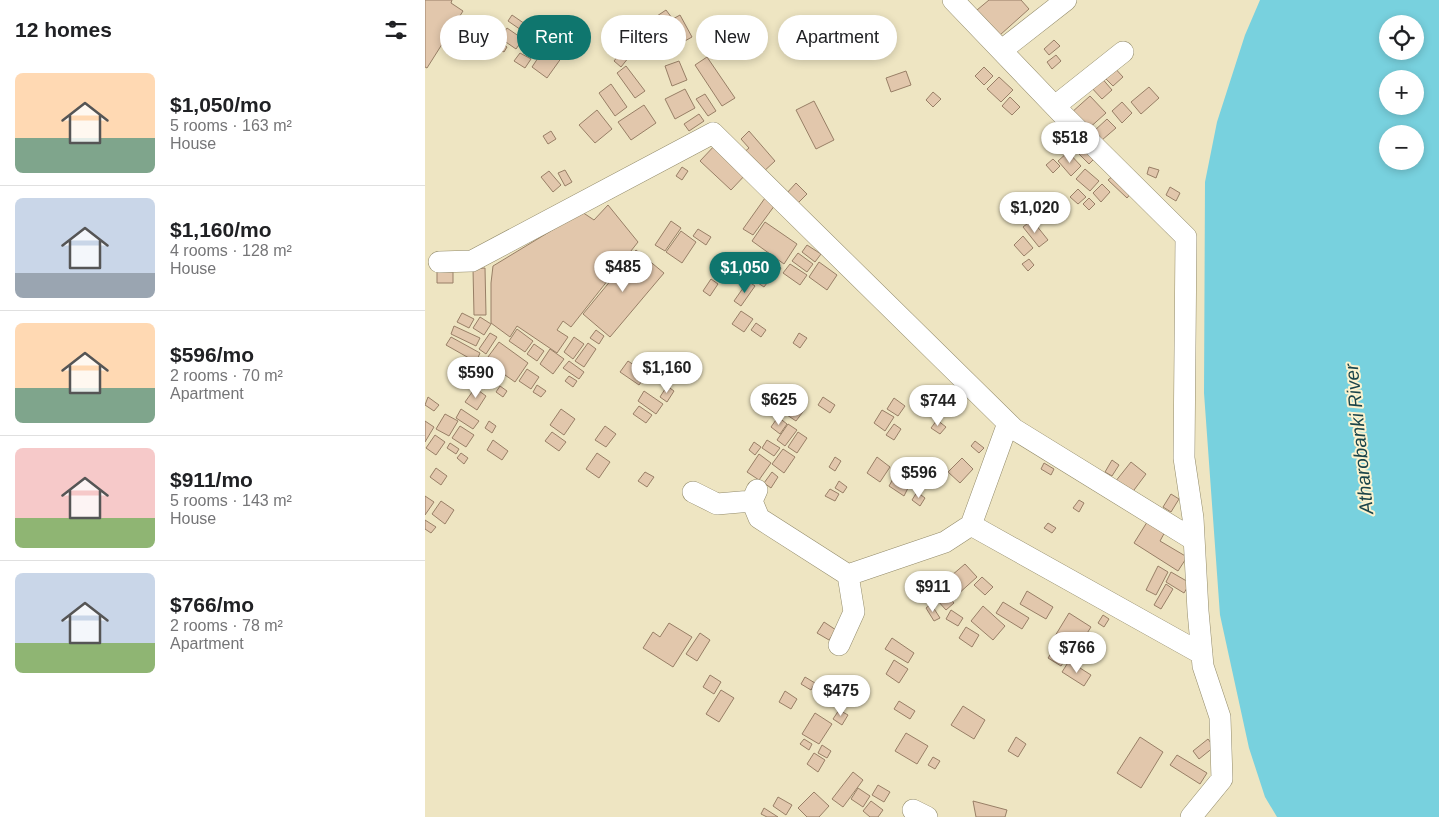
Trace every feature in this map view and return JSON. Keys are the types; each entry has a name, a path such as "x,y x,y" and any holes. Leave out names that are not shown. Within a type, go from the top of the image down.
{"street":[{"path":"953,0 1055,106 1186,237 1184,458 1193,518 1203,666 1219,717 1222,779 1191,817"},
{"path":"1002,50 1066,0"},
{"path":"1055,106 1123,52"},
{"path":"439,262 473,262 713,133 1015,429 1194,540"},
{"path":"848,575 945,542 971,525 1008,423"},
{"path":"693,492 717,504 755,496 759,518 848,575 854,612 839,645"},
{"path":"971,525 1202,654"}],"water":[{"name":"Atharobanki River","path":"1260,0 1439,0 1439,817 1277,817 1265,797 1249,748 1220,615 1204,393 1205,182 1217,122 1245,35"}],"building":[{"path":"425,0 452,0 451,3 463,11 460,15 440,15 440,47 427,68 425,67"},
{"path":"989,0 1021,0 1029,9 1000,35 977,10"},
{"path":"666,10 670,15 658,15"},
{"path":"512,15 517,18 517,27 508,21"},
{"path":"686,26 692,37 686,40"},
{"path":"507,28 517,35 516,49 507,43"},
{"path":"1054,40 1060,46 1049,55 1044,49"},
{"path":"1056,55 1061,61 1052,69 1047,62"},
{"path":"517,57 517,60 530,60 525,68 514,61"},
{"path":"537,60 560,60 547,78 532,67"},
{"path":"615,60 627,60 621,67"},
{"path":"702,60 709,60 735,98 722,106 695,65"},
{"path":"679,61 687,80 672,86 665,66"},
{"path":"1112,65 1123,77 1113,86 1102,75"},
{"path":"626,66 645,91 635,98 617,73"},
{"path":"984,67 993,76 984,85 975,76"},
{"path":"906,71 911,85 891,92 886,78"},
{"path":"1100,76 1112,90 1102,99 1090,86"},
{"path":"999,77 1013,90 1001,102 987,89"},
{"path":"611,84 627,107 615,116 599,93"},
{"path":"1149,87 1159,98 1141,114 1131,102"},
{"path":"685,89 695,108 675,119 665,99"},
{"path":"933,92 941,99 933,107 926,100"},
{"path":"705,94 716,111 708,116 696,99"},
{"path":"1090,96 1106,113 1087,130 1071,113"},
{"path":"1010,97 1020,107 1012,115 1002,106"},
{"path":"814,101 834,140 816,149 796,110"},
{"path":"1122,102 1132,113 1122,123 1112,111"},
{"path":"644,105 656,123 631,140 618,122"},
{"path":"597,110 612,129 595,143 579,125"},
{"path":"699,114 704,121 689,131 684,124"},
{"path":"1107,119 1116,128 1102,140 1094,131"},
{"path":"551,131 556,139 548,144 543,136"},
{"path":"749,131 775,161 761,174 742,154 749,148 741,139"},
{"path":"1079,135 1099,154 1089,164 1069,144"},
{"path":"717,143 748,172 731,190 700,161"},
{"path":"1068,152 1081,166 1071,176 1058,161"},
{"path":"1053,159 1060,166 1053,173 1046,165"},
{"path":"682,167 688,171 682,180 676,176"},
{"path":"1149,167 1159,170 1156,178 1147,174"},
{"path":"1085,169 1099,181 1090,191 1076,179"},
{"path":"565,170 572,182 565,186 558,173"},
{"path":"549,171 561,185 553,192 541,177"},
{"path":"1114,175 1132,192 1127,198 1108,180"},
{"path":"796,183 807,194 797,204 786,194"},
{"path":"1102,184 1110,192 1101,202 1093,193"},
{"path":"1170,187 1180,193 1176,201 1166,195"},
{"path":"1078,189 1086,197 1078,204 1070,197"},
{"path":"765,198 775,205 753,235 743,229"},
{"path":"1089,198 1095,204 1089,210 1083,204"},
{"path":"608,205 638,242 571,327 563,321 557,330 568,337 557,353 517,326 510,337 491,323 493,266 582,212 594,220"},
{"path":"1032,220 1048,240 1039,247 1023,227"},
{"path":"671,221 681,228 665,251 655,245"},
{"path":"765,222 797,244 784,264 752,241"},
{"path":"698,229 711,237 706,245 693,236"},
{"path":"681,231 696,242 682,263 666,252"},
{"path":"1023,236 1033,248 1024,256 1014,245"},
{"path":"807,245 821,254 815,262 802,252"},
{"path":"636,250 664,273 610,337 583,314"},
{"path":"798,253 813,264 807,272 792,261"},
{"path":"768,259 781,268 775,278 761,268"},
{"path":"1029,259 1034,265 1028,271 1022,264"},
{"path":"819,262 837,275 827,290 809,277"},
{"path":"790,264 807,275 800,285 783,273"},
{"path":"485,268 486,315 474,315 473,269"},
{"path":"437,272 453,272 453,283 437,283"},
{"path":"764,274 770,279 764,287 758,283"},
{"path":"711,279 718,284 710,296 703,291"},
{"path":"748,281 755,286 741,306 734,301"},
{"path":"741,311 753,319 744,332 732,324"},
{"path":"462,313 474,319 469,328 457,322"},
{"path":"480,317 491,324 484,335 473,328"},
{"path":"756,323 766,330 761,337 751,330"},
{"path":"454,326 480,338 476,346 451,334"},
{"path":"517,329 533,341 525,352 509,341"},
{"path":"596,330 604,336 599,344 590,338"},
{"path":"490,333 497,337 486,354 479,349"},
{"path":"799,333 807,338 800,348 793,343"},
{"path":"451,337 480,353 476,362 446,345"},
{"path":"574,337 584,344 573,359 564,352"},
{"path":"499,342 528,363 515,382 485,361"},
{"path":"588,343 596,349 584,367 575,361"},
{"path":"534,344 544,351 537,361 527,354"},
{"path":"550,349 564,359 553,374 540,364"},
{"path":"569,361 584,372 579,379 563,368"},
{"path":"628,361 647,374 639,385 620,372"},
{"path":"482,365 495,374 485,389 472,379"},
{"path":"671,368 681,375 677,381 667,374"},
{"path":"527,369 539,377 531,389 519,381"},
{"path":"569,376 577,381 573,387 565,381"},
{"path":"537,385 546,391 541,397 533,392"},
{"path":"500,386 507,391 503,397 496,392"},
{"path":"667,386 674,391 667,402 660,397"},
{"path":"475,388 486,396 477,410 465,402"},
{"path":"644,391 663,404 656,414 638,401"},
{"path":"779,391 784,394 778,404 772,400"},
{"path":"428,397 439,405 434,411 425,405"},
{"path":"787,397 805,409 796,421 778,409"},
{"path":"823,397 835,405 830,413 818,405"},
{"path":"894,398 905,406 898,416 887,409"},
{"path":"639,406 652,415 646,423 633,414"},
{"path":"461,409 479,421 473,429 456,418"},
{"path":"561,409 575,419 564,435 550,425"},
{"path":"882,410 894,417 885,431 874,423"},
{"path":"445,414 458,421 449,436 436,429"},
{"path":"778,417 787,424 780,434 771,427"},
{"path":"937,420 946,427 940,434 931,428"},
{"path":"425,421 434,427 425,442"},
{"path":"489,421 496,426 492,433 485,428"},
{"path":"788,424 797,430 785,446 777,440"},
{"path":"894,424 901,429 894,440 886,435"},
{"path":"460,426 474,435 466,447 452,438"},
{"path":"605,426 616,434 606,447 595,440"},
{"path":"552,432 566,442 559,451 545,441"},
{"path":"798,432 807,438 797,453 788,447"},
{"path":"435,435 445,442 436,455 426,448"},
{"path":"493,440 508,451 502,460 487,450"},
{"path":"767,440 780,448 774,456 762,448"},
{"path":"975,441 984,448 979,453 971,446"},
{"path":"754,442 761,447 755,455 749,450"},
{"path":"450,443 459,449 456,454 447,448"},
{"path":"783,449 795,457 784,473 772,464"},
{"path":"461,453 468,458 464,464 457,458"},
{"path":"597,453 610,462 599,478 586,469"},
{"path":"759,454 771,463 759,480 747,472"},
{"path":"835,457 841,461 835,471 829,467"},
{"path":"877,457 890,467 880,482 867,473"},
{"path":"962,458 973,469 960,483 948,472"},
{"path":"1112,460 1119,465 1112,476 1105,472"},
{"path":"1131,462 1146,474 1131,494 1115,482"},
{"path":"1044,463 1054,469 1051,475 1041,469"},
{"path":"436,468 447,476 441,485 430,477"},
{"path":"645,472 654,477 647,487 638,481"},
{"path":"772,472 778,477 771,488 764,483"},
{"path":"893,479 908,488 904,496 889,486"},
{"path":"839,481 847,487 843,493 835,488"},
{"path":"830,489 839,494 835,501 825,496"},
{"path":"917,492 925,498 920,506 912,500"},
{"path":"1171,494 1179,499 1171,512 1163,507"},
{"path":"425,496 434,502 425,515"},
{"path":"1079,500 1084,503 1079,512 1073,508"},
{"path":"441,501 454,510 445,524 432,514"},
{"path":"1149,519 1166,530 1160,541 1187,557 1178,571 1134,543"},
{"path":"425,520 436,527 431,533 425,529"},
{"path":"1048,523 1056,528 1052,533 1044,528"},
{"path":"965,564 977,577 957,595 945,581"},
{"path":"1158,566 1168,572 1156,595 1146,590"},
{"path":"1171,572 1190,583 1184,593 1166,582"},
{"path":"982,577 993,587 985,595 974,585"},
{"path":"1166,584 1173,589 1161,609 1154,605"},
{"path":"1027,591 1053,607 1046,619 1020,604"},
{"path":"945,593 954,603 946,610 937,600"},
{"path":"1003,602 1029,618 1022,629 996,613"},
{"path":"931,604 940,618 934,621 926,608"},
{"path":"983,606 1005,626 993,640 971,621"},
{"path":"951,610 963,618 958,626 946,619"},
{"path":"1069,613 1091,627 1077,649 1055,636"},
{"path":"1103,615 1109,619 1104,627 1098,623"},
{"path":"824,622 836,630 829,640 817,633"},
{"path":"669,623 692,637 673,667 643,648 653,632 660,637"},
{"path":"966,627 979,635 972,647 959,638"},
{"path":"700,633 710,640 697,661 686,654"},
{"path":"892,638 914,653 908,663 885,649"},
{"path":"1052,652 1065,660 1061,666 1048,658"},
{"path":"894,660 908,669 899,683 886,674"},
{"path":"1069,661 1091,675 1084,686 1062,672"},
{"path":"710,675 721,682 714,694 703,687"},
{"path":"805,677 815,683 811,690 801,684"},
{"path":"721,690 734,698 719,722 706,714"},
{"path":"785,691 797,699 791,709 779,702"},
{"path":"899,701 915,711 910,719 894,709"},
{"path":"963,706 985,720 974,739 951,725"},
{"path":"839,710 848,715 842,725 833,719"},
{"path":"815,713 832,724 819,744 802,734"},
{"path":"906,733 928,746 917,764 895,751"},
{"path":"1016,737 1026,744 1018,757 1008,751"},
{"path":"1140,737 1163,752 1141,788 1117,773"},
{"path":"804,739 812,744 809,750 800,744"},
{"path":"1208,739 1214,747 1199,759 1193,751"},
{"path":"822,745 831,751 827,758 818,753"},
{"path":"814,753 825,760 818,772 807,764"},
{"path":"1177,755 1207,773 1200,784 1170,765"},
{"path":"933,757 940,761 935,769 928,765"},
{"path":"853,772 863,780 843,807 832,799"},
{"path":"878,785 890,792 884,802 872,795"},
{"path":"858,788 870,796 863,807 851,799"},
{"path":"814,792 829,806 819,817 807,817 798,808"},
{"path":"778,797 792,805 786,815 773,806"},
{"path":"871,801 883,810 878,817 870,817 863,811"},
{"path":"973,801 1007,810 1005,817 976,817"},
{"path":"764,808 778,817 767,817 761,814"}]}
